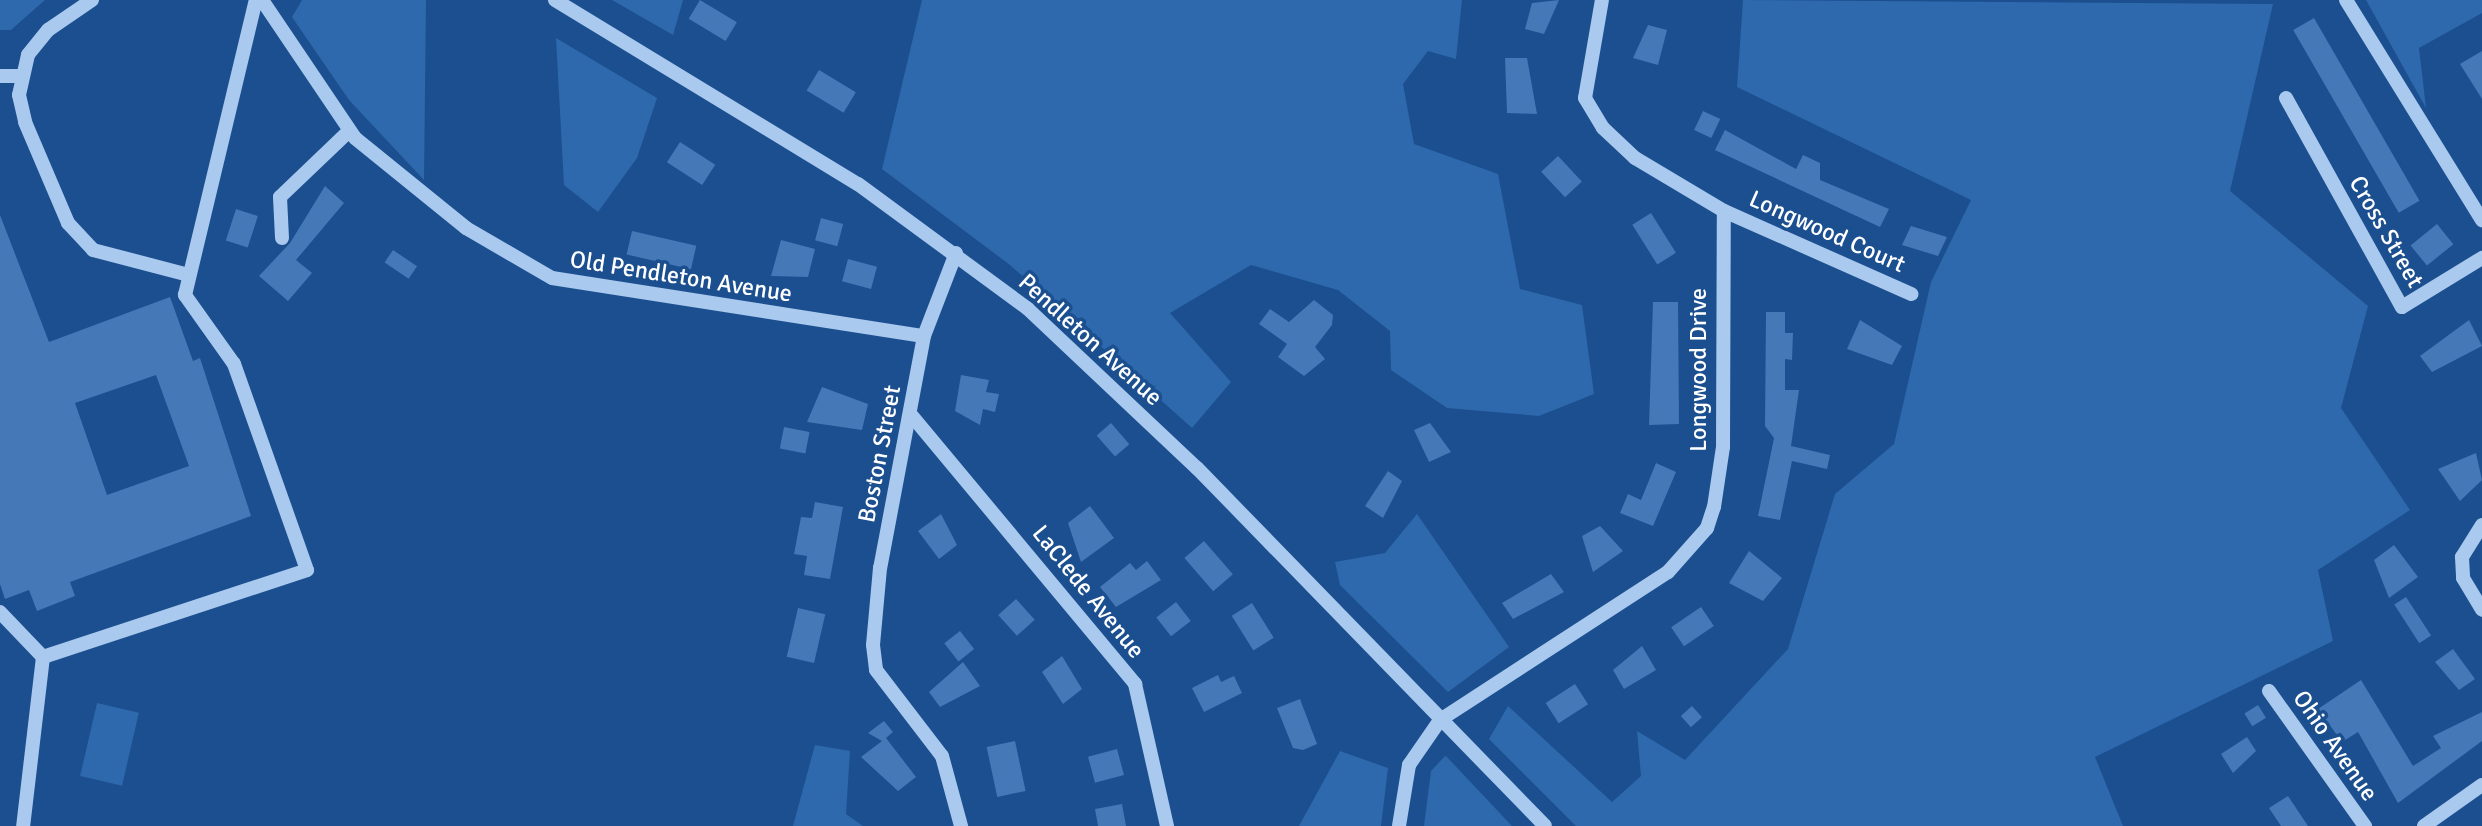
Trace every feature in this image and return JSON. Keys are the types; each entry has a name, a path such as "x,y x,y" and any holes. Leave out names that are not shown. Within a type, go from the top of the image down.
{"street":[{"path":"92,0 48,30 20,76 25,122 68,223 112,258 185,274"},
{"path":"43,657 307,570 234,364 194,315 185,274 259,0"},
{"name":"Old Pendleton Avenue","path":"259,0 349,131 466,228 552,278 924,336"},
{"name":"Pendleton Avenue","path":"555,0 846,176 956,253 1145,419 1545,826"},
{"path":"1602,0 1587,60 1591,108 1635,158 1724,211"},
{"path":"2346,0 2482,220"},
{"path":"0,76 20,76"},
{"name":"Cross Street","path":"2286,98 2402,307 2482,258"},
{"path":"282,238 280,197 349,131"},
{"name":"Longwood Court","path":"1724,211 1911,294"},
{"name":"Longwood Drive","path":"1440,720 1668,572 1707,528 1723,447 1724,211"},
{"name":"Boston Street","path":"956,253 924,336 912,416 880,568 876,670 942,756 961,826"},
{"name":"LaClede Avenue","path":"912,416 1135,684 1167,826"},
{"path":"2482,525 2462,557 2463,578 2482,610"},
{"path":"0,612 43,657"},
{"path":"23,826 43,657"},
{"name":"Ohio Avenue","path":"2269,691 2365,826"},
{"path":"1399,826 1409,765 1440,720"},
{"path":"2424,826 2482,785"}],"shaded area":[{"path":"0,0 45,0 11,30 0,30"},
{"path":"302,0 426,0 424,180 349,100 292,17"},
{"path":"612,0 683,0 673,35"},
{"path":"922,0 1462,0 1456,59 1428,51 1403,84 1414,144 1498,174 1520,289 1582,305 1594,394 1539,416 1447,408 1391,370 1390,331 1338,290 1251,265 1170,313 1231,382 1192,428 1010,265 882,169"},
{"path":"1743,0 2273,4 2230,191 2368,306 2341,408 2410,510 2318,570 2333,641 2095,757 2123,826 1576,826 1489,739 1508,706 1612,802 1641,776 1637,731 1685,760 1788,649 1835,494 1894,444 1931,282 1971,200 1737,87"},
{"path":"2366,0 2482,0 2482,13 2419,48 2426,108"},
{"path":"556,38 657,98 637,158 598,212 564,185"},
{"path":"1417,514 1509,647 1448,692 1340,585 1335,562 1385,553"},
{"path":"97,703 139,713 122,786 80,776"},
{"path":"815,745 850,751 846,814 863,826 793,826"},
{"path":"1340,751 1388,768 1381,826 1299,826"},
{"path":"1445,756 1512,826 1424,826 1431,771"}],"building":[{"path":"700,0 737,22 726,41 689,19"},
{"path":"1559,0 1544,34 1525,29 1532,3"},
{"path":"2314,18 2420,201 2399,213 2293,30"},
{"path":"1648,25 1667,30 1658,65 1633,58"},
{"path":"2482,51 2482,99 2460,64"},
{"path":"1505,58 1527,58 1537,114 1507,113"},
{"path":"819,70 856,92 843,113 807,91"},
{"path":"1703,111 1720,119 1711,138 1694,130"},
{"path":"1725,130 1796,169 1803,155 1820,163 1820,180 1889,209 1880,227 1715,150"},
{"path":"680,142 715,165 702,185 667,162"},
{"path":"1558,156 1582,182 1565,197 1541,172"},
{"path":"325,186 344,203 296,260 312,273 288,301 259,276 290,243"},
{"path":"236,209 258,216 248,247 226,240"},
{"path":"1651,213 1676,253 1657,265 1632,225"},
{"path":"0,215 49,342 170,297 193,361 200,358 251,516 70,582 75,596 37,611 29,590 5,599 0,584","holes":["156,375 189,466 107,495 75,403"]},
{"path":"821,218 843,224 837,246 815,240"},
{"path":"2437,224 2453,244 2427,266 2411,245"},
{"path":"1911,226 1947,237 1938,256 1902,245"},
{"path":"632,231 696,246 691,269 627,254"},
{"path":"781,240 815,249 808,277 771,276"},
{"path":"393,250 417,266 409,279 385,262"},
{"path":"848,259 877,267 871,289 842,281"},
{"path":"1314,300 1333,315 1332,325 1315,347 1325,359 1304,376 1278,357 1287,344 1259,324 1270,309 1289,322"},
{"path":"1653,302 1678,302 1679,424 1649,425"},
{"path":"1766,312 1785,312 1785,333 1793,333 1792,360 1785,359 1785,390 1799,390 1791,446 1830,455 1827,469 1792,461 1780,520 1758,516 1774,438 1765,426"},
{"path":"1860,320 1902,346 1892,365 1847,349"},
{"path":"2469,320 2482,346 2432,372 2420,356"},
{"path":"961,375 989,380 986,392 999,394 995,412 983,409 980,425 955,411"},
{"path":"822,387 868,404 862,430 807,422"},
{"path":"1111,423 1129,444 1115,457 1097,435"},
{"path":"1430,423 1451,452 1429,462 1414,430"},
{"path":"784,427 810,432 805,454 780,449"},
{"path":"2476,453 2482,480 2460,501 2438,469"},
{"path":"1656,463 1676,472 1653,526 1620,513 1628,494 1641,500"},
{"path":"1388,471 1402,481 1383,518 1365,506"},
{"path":"815,502 843,507 830,579 804,575 807,556 794,554 801,517 812,518"},
{"path":"1090,506 1114,538 1081,562 1068,523"},
{"path":"941,514 957,545 939,559 918,531"},
{"path":"1600,526 1623,551 1593,572 1582,536"},
{"path":"1204,541 1233,574 1213,591 1184,558"},
{"path":"2394,545 2418,577 2389,598 2374,560"},
{"path":"1749,551 1782,578 1763,601 1729,583"},
{"path":"1147,561 1161,580 1116,607 1100,587 1130,563 1136,570"},
{"path":"1551,574 1564,592 1513,619 1502,603"},
{"path":"2406,597 2431,636 2419,643 2394,605"},
{"path":"1016,599 1035,620 1017,636 998,615"},
{"path":"1176,602 1191,621 1171,636 1156,617"},
{"path":"1252,603 1274,638 1253,650 1232,616"},
{"path":"1701,607 1714,626 1684,646 1671,627"},
{"path":"798,608 825,614 814,663 787,657"},
{"path":"960,631 974,649 958,661 944,643"},
{"path":"1642,646 1656,670 1624,689 1613,670"},
{"path":"2453,649 2475,679 2459,690 2435,662"},
{"path":"1062,656 1082,689 1063,704 1042,672"},
{"path":"963,662 980,686 940,707 929,692"},
{"path":"1218,675 1221,682 1234,676 1242,693 1204,712 1192,688"},
{"path":"2361,680 2413,766 2441,748 2433,736 2482,712 2482,741 2398,803 2358,732 2342,742 2318,709"},
{"path":"1575,684 1588,704 1559,723 1546,703"},
{"path":"1300,699 1317,744 1303,750 1293,748 1277,708"},
{"path":"2258,705 2266,718 2252,726 2244,713"},
{"path":"1692,706 1702,717 1691,727 1681,716"},
{"path":"884,721 893,732 886,738 916,777 898,791 861,757 882,741 868,733"},
{"path":"2247,737 2256,751 2233,773 2221,754"},
{"path":"1015,741 1026,791 997,797 987,747"},
{"path":"1117,749 1124,775 1095,783 1088,757"},
{"path":"2288,796 2308,826 2281,826 2269,808"},
{"path":"1122,804 1126,826 1098,826 1095,809"}]}
